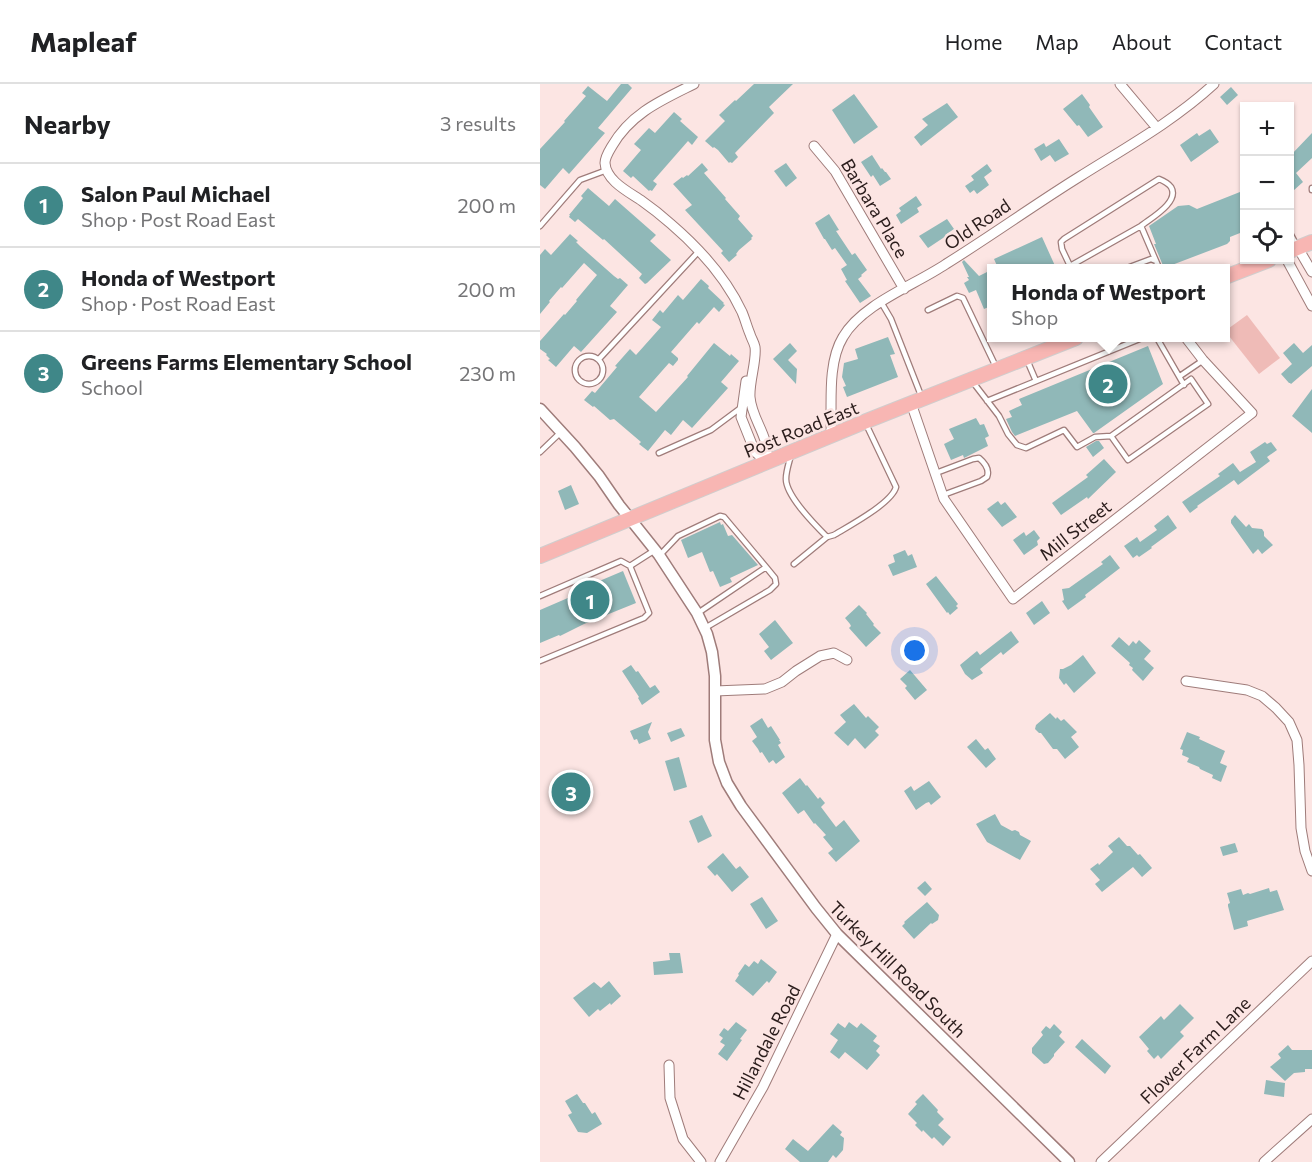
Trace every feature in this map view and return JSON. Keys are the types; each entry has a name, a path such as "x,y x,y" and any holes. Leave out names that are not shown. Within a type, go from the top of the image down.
{"main road":[{"path":"1294,250 1312,242"},
{"path":"1230,276 1259,264"},
{"name":"Post Road East","path":"540,556 1026,357 1056,342"}],"street":[{"path":"694,84 649,107 629,123 613,144 605,160 607,170 614,180 671,224 706,257 733,295 755,346 750,397 766,441 767,462"},
{"path":"1120,84 1157,128"},
{"name":"Old Road","path":"831,435 833,372 838,347 846,332 857,319 881,302 946,265 1157,128 1182,111 1214,84"},
{"name":"Barbara Place","path":"814,146 835,171 904,289"},
{"path":"1294,250 1312,272"},
{"path":"1289,264 1312,306"},
{"path":"750,334 750,355 741,417 752,446 767,462"},
{"name":"Mill Street","path":"917,401 944,499 1013,598 1252,413 1189,342"},
{"name":"Turkey Hill Road South","path":"540,409 599,476 657,553 705,628 714,663 715,740 719,762 727,783 741,806 837,934 1069,1162"},
{"path":"715,691 765,689 782,682 820,656 834,653 847,660"},
{"path":"1186,681 1247,690 1262,696 1289,722 1296,740 1298,757 1301,828 1305,851 1312,871"},
{"name":"Hillandale Road","path":"720,1162 763,1087 837,934"},
{"name":"Flower Farm Lane","path":"1101,1162 1312,961"},
{"path":"669,1065 670,1098 683,1139 701,1162"},
{"path":"1264,1162 1312,1119"}],"lane":[{"path":"540,226 580,180 607,170"},
{"path":"1069,264 1062,249 1061,242 1064,239 1159,179 1170,186 1174,194 1165,207 1141,225 1075,264"},
{"path":"1141,225 1157,264"},
{"path":"599,359 699,251"},
{"path":"1138,264 1151,259 1156,261"},
{"path":"928,310 957,296 963,298 997,369"},
{"path":"881,302 891,319 917,401"},
{"path":"987,401 1132,342"},
{"path":"1159,342 1184,385"},
{"path":"592,355 599,359 604,372 600,380 594,384 580,381 575,367 578,360 592,355"},
{"path":"1026,357 1036,381"},
{"path":"1180,376 1203,360"},
{"path":"971,379 999,416 1008,434 1017,445 1026,448 1064,430 1077,447 1095,437 1111,436 1191,379 1208,404 1128,460 1111,436"},
{"path":"658,453 711,430 742,406"},
{"path":"794,564 827,537 876,509 895,493 896,487 864,422"},
{"path":"540,452 561,432"},
{"path":"791,452 786,480 788,489 804,512 827,537"},
{"path":"936,473 979,458 988,470 987,477 981,481 943,495"},
{"path":"630,566 657,553 678,536 720,516 724,517 775,578 776,584 770,590 705,628"},
{"path":"540,596 621,561 630,566 649,613 644,618 540,662"},
{"path":"697,613 766,567"}],"shaded area":[{"path":"1247,315 1280,358 1259,374 1230,337 1230,327"}],"building":[{"path":"621,84 628,84 632,88 598,128 605,133 569,174 563,168 545,189 540,185 540,149 586,96 582,93 588,86 607,101"},
{"path":"754,84 793,84 769,107 774,113 735,153 738,157 729,163 718,150 705,141 725,121 719,115"},
{"path":"1231,87 1238,95 1227,105 1220,97"},
{"path":"854,94 878,127 854,144 832,110"},
{"path":"1082,94 1103,127 1088,137 1063,109"},
{"path":"947,103 958,117 921,146 914,137 928,125 922,119"},
{"path":"674,112 682,119 680,121 698,137 692,145 688,141 653,181 657,184 652,191 649,191 633,176 631,178 623,171 641,150 634,144 649,128 655,133"},
{"path":"1210,129 1219,142 1191,162 1180,145 1197,133 1199,136"},
{"path":"1312,133 1312,158 1296,173 1303,182 1294,190 1294,156 1294,152"},
{"path":"1059,139 1069,154 1055,162 1050,155 1041,161 1034,149 1044,143 1046,147"},
{"path":"872,155 891,179 880,186 861,162"},
{"path":"702,163 708,170 704,173 740,216 738,219 753,236 729,262 721,253 723,251 685,210 692,205 673,184 682,177 688,176"},
{"path":"786,163 797,178 786,187 774,171"},
{"path":"987,164 992,171 984,177 989,185 977,194 974,190 970,193 965,186 974,180 971,176"},
{"path":"588,188 609,206 615,199 656,235 650,241 671,260 647,283 645,284 639,278 642,274 604,239 578,219 575,222 569,217"},
{"path":"1240,192 1240,233 1230,237 1227,244 1174,264 1162,264 1149,226 1178,206 1189,205 1197,209"},
{"path":"916,196 922,205 917,208 919,212 901,224 896,215 901,211 899,208"},
{"path":"829,214 839,230 836,231 852,255 855,253 867,270 858,279 871,296 860,303 845,281 847,280 841,269 847,265 835,248 832,250 815,223"},
{"path":"947,219 954,229 928,248 919,236"},
{"path":"570,234 614,276 628,285 610,306 617,312 581,352 574,346 556,367 548,360 550,359 547,354 540,349 540,341 565,315 597,275 584,263 540,314 540,255 545,249 551,255"},
{"path":"1042,237 1054,264 996,264 994,259"},
{"path":"964,260 979,276 987,272 987,308 984,309 976,290 969,293 964,283 969,280 967,277 969,277 962,262"},
{"path":"701,279 725,305 719,312 714,307 699,324 697,322 671,352 678,360 673,366 669,363 639,397 656,412 688,377 714,343 739,361 721,382 728,388 692,428 683,420 671,435 665,430 648,451 614,419 610,420 584,400 592,391 595,393 630,349 636,355 661,327 652,320 660,310 663,313 678,295 683,300"},
{"path":"888,337 895,354 890,355 898,377 847,397 842,377 844,363 858,359 855,349"},
{"path":"790,343 797,351 788,360 797,369 796,384 773,359"},
{"path":"1294,343 1303,353 1312,345 1312,366 1291,384 1281,374 1292,364 1283,353"},
{"path":"1148,346 1163,384 1094,433 1077,411 1015,436 1012,432 1006,419 1012,417 1009,411 1022,405 1019,399"},
{"path":"1312,389 1312,433 1292,416"},
{"path":"976,418 980,425 984,424 989,436 985,438 988,446 964,458 963,455 951,460 944,444 954,439 949,429"},
{"path":"1099,441 1104,448 1093,457 1086,447"},
{"path":"1265,442 1267,444 1271,442 1277,450 1267,457 1270,461 1238,485 1234,480 1190,513 1182,502 1220,476 1218,474 1233,463 1240,472 1256,462 1250,452"},
{"path":"1104,459 1116,472 1088,499 1087,497 1061,515 1052,503 1088,477 1086,475"},
{"path":"571,485 579,504 565,510 558,491"},
{"path":"998,501 1001,505 1005,502 1017,517 1002,527 987,509"},
{"path":"1168,515 1177,528 1139,557 1137,555 1133,558 1124,546 1137,537 1140,542 1157,530 1154,526"},
{"path":"1235,515 1246,527 1249,524 1252,528 1262,529 1264,536 1273,545 1262,554 1258,549 1253,554 1231,523"},
{"path":"720,522 728,536 732,535 758,565 730,578 732,582 720,587 713,571 710,572 702,552 688,558 681,540"},
{"path":"1034,530 1040,538 1037,541 1038,545 1024,555 1013,540 1024,532 1026,536"},
{"path":"905,550 908,556 912,554 917,567 893,576 888,565 895,562 893,555"},
{"path":"1110,555 1120,568 1068,610 1062,601 1064,600 1062,589 1069,588 1103,564 1101,562"},
{"path":"623,571 636,603 540,643 540,610 598,585 597,582"},
{"path":"936,576 958,604 956,606 958,608 950,615 926,584"},
{"path":"1042,601 1050,613 1034,625 1026,613"},
{"path":"859,605 881,633 866,647 849,628 851,626 845,618"},
{"path":"775,620 793,643 771,660 764,651 769,647 759,634"},
{"path":"1011,631 1019,642 1003,655 1001,652 980,669 983,673 972,680 965,674 960,665 977,651 980,655"},
{"path":"1119,637 1129,646 1133,641 1136,644 1139,640 1151,651 1144,659 1154,668 1143,681 1132,670 1130,663 1111,646"},
{"path":"1083,655 1096,673 1074,693 1059,678 1060,669 1071,665"},
{"path":"631,665 650,688 655,685 660,692 642,705 622,671"},
{"path":"910,670 927,690 915,700 900,679"},
{"path":"854,704 866,718 868,716 879,727 875,731 879,735 865,749 855,738 848,746 834,733 846,722 840,715"},
{"path":"1050,713 1056,719 1057,717 1061,721 1064,719 1077,732 1071,737 1079,747 1065,759 1035,729 1036,725"},
{"path":"762,718 768,728 771,726 781,743 778,745 785,757 776,764 773,760 769,763 752,741 757,737 750,726"},
{"path":"652,722 648,732 651,739 639,744 637,739 634,740 630,731"},
{"path":"681,728 685,736 671,742 667,733"},
{"path":"1187,732 1225,751 1220,763 1227,766 1221,782 1212,778 1213,775 1187,762 1189,758 1182,755 1183,750 1180,749"},
{"path":"976,739 985,750 988,748 996,759 986,768 967,747"},
{"path":"679,757 687,787 674,791 665,761"},
{"path":"800,778 818,799 820,797 825,803 821,807 836,827 844,820 860,841 836,862 828,853 833,849 823,837 826,835 804,810 798,814 782,793"},
{"path":"929,781 941,797 931,805 929,802 926,803 916,810 904,791 911,786 914,791"},
{"path":"995,814 1001,825 1019,832 1031,841 1020,860 987,842 976,824"},
{"path":"702,815 712,836 698,843 689,821"},
{"path":"1119,837 1138,855 1140,854 1152,868 1142,877 1133,867 1102,892 1095,884 1100,880 1090,869 1098,863 1099,865 1113,852 1108,846"},
{"path":"1235,843 1238,852 1223,856 1220,847"},
{"path":"723,853 736,869 740,866 749,877 732,892 717,874 715,876 707,867"},
{"path":"925,881 932,889 925,896 917,888"},
{"path":"1269,888 1270,892 1277,890 1284,910 1247,921 1248,926 1234,930 1227,893 1241,889 1243,895"},
{"path":"762,897 778,921 766,929 750,904"},
{"path":"927,902 939,915 938,920 931,923 914,939 902,926"},
{"path":"669,953 680,953 683,973 654,975 653,962 670,960"},
{"path":"761,959 777,972 769,983 767,981 753,996 735,981 745,964 749,967 754,961 758,964"},
{"path":"609,981 621,996 611,1005 610,1003 600,1011 598,1009 589,1017 573,998 594,982 601,988"},
{"path":"1180,1004 1194,1018 1180,1032 1184,1036 1161,1059 1158,1055 1154,1059 1139,1037 1161,1016 1164,1020"},
{"path":"736,1022 747,1030 727,1061 718,1054 725,1045 720,1042 723,1038 719,1035 724,1028 728,1031"},
{"path":"849,1022 857,1028 861,1023 877,1036 873,1041 880,1046 876,1051 880,1055 867,1070 845,1052 839,1059 830,1052 838,1040 830,1034 838,1023 845,1028"},
{"path":"1054,1024 1062,1032 1059,1036 1065,1042 1048,1063 1044,1064 1032,1053 1032,1048 1043,1035 1041,1032 1046,1026 1050,1029"},
{"path":"1082,1039 1111,1066 1105,1074 1075,1047"},
{"path":"1288,1045 1292,1050 1312,1050 1312,1069 1294,1073 1285,1081 1270,1067 1281,1058 1278,1054"},
{"path":"1266,1080 1285,1083 1284,1097 1264,1094"},
{"path":"577,1094 592,1114 595,1112 602,1124 587,1133 578,1132 568,1115 572,1113 565,1101"},
{"path":"923,1094 944,1119 938,1125 951,1137 943,1146 934,1137 932,1139 923,1130 922,1132 908,1114"},
{"path":"833,1124 842,1132 840,1135 844,1138 843,1150 836,1158 833,1155 828,1162 800,1162 785,1149 793,1139 808,1151"}],"place":[{"name":"Honda of Westport","path":"1108,384"},
{"name":"Salon Paul Michael","path":"590,600"},
{"name":"Greens Farms Elementary School","path":"571,792"}]}
